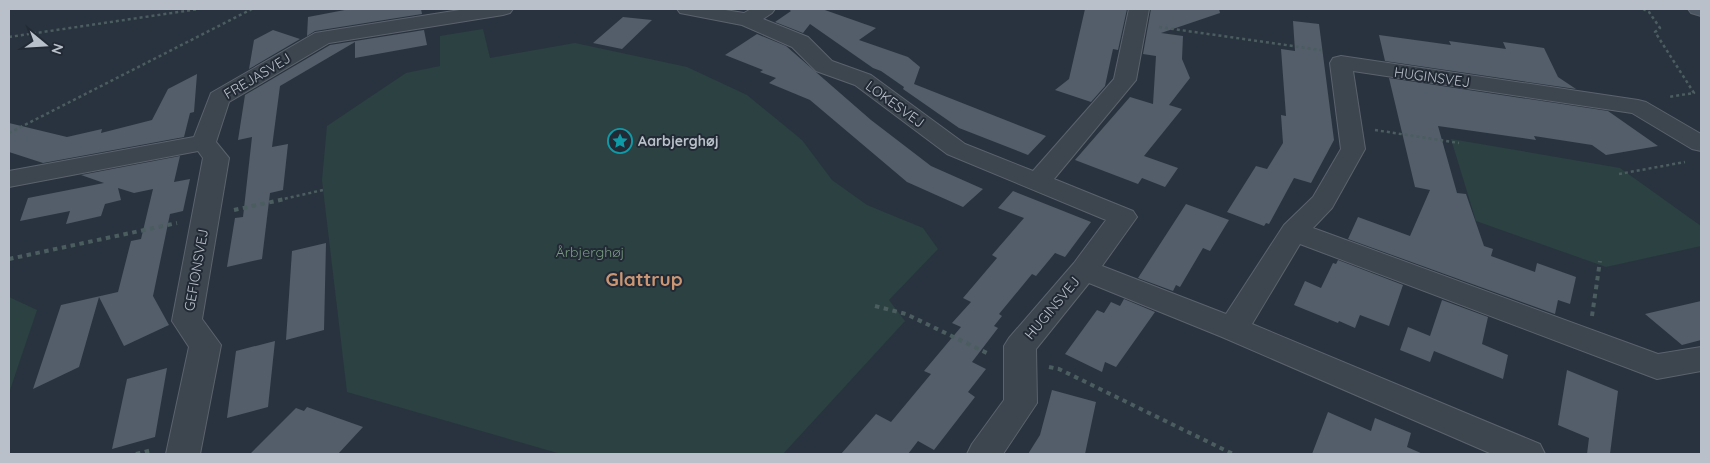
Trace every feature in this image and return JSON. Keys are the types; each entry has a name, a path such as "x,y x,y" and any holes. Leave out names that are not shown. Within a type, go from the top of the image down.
{"street":[{"name":"FREJASVEJ","path":"204,142 219,98 323,38 503,9"},
{"path":"687,9 756,15"},
{"name":"LOKESVEJ","path":"756,15 800,42 824,66 863,80 956,149 1123,217"},
{"path":"1038,182 1125,80 1137,16"},
{"path":"1234,329 1294,231 1323,202 1353,149 1340,63"},
{"name":"HUGINSVEJ","path":"1340,63 1638,107 1697,152"},
{"path":"9,179 204,142"},
{"name":"GEFIONSVEJ","path":"183,454 205,345 187,321 216,158 204,142"},
{"name":"HUGINSVEJ","path":"984,454 1020,404 1020,346 1084,270 1123,217"},
{"path":"1294,231 1657,367 1701,358"},
{"name":"HUGINSVEJ","path":"1084,270 1234,329 1528,454"}],"path":[{"path":"9,37 199,9"},
{"path":"9,133 252,9"},
{"path":"1638,107 1646,101 1694,93 1655,32 1660,28 1649,12 1643,9"},
{"path":"1137,16 1332,52 1340,63"},
{"path":"1350,126 1459,143"},
{"path":"1619,174 1697,152"},
{"path":"9,259 324,190"},
{"path":"1588,341 1600,261"},
{"path":"875,306 906,314 988,354 1059,369 1233,454"}],"green space":[{"name":"Årbjerghøj","path":"483,29 490,58 575,43 687,67 747,95 802,140 832,180 867,205 923,228 938,249 889,300 905,321 783,454 561,454 347,392 322,180 327,126 406,73 440,66 440,36"},
{"path":"1451,139 1620,168 1701,226 1701,246 1606,267 1476,221"},
{"path":"9,297 37,310 9,393"}],"building":[{"path":"350,9 421,9 422,14 315,31 307,36 308,17"},
{"path":"788,9 822,9 876,28 859,40 908,57 920,67 914,84 1046,136 1028,155 959,128 903,89 904,87 810,24 803,33 775,22 791,11"},
{"path":"1085,9 1127,9 1118,50 1113,49 1105,86 1091,102 1055,90 1069,79"},
{"path":"1151,9 1219,9 1220,13 1161,33 1183,36 1182,59 1190,78 1169,105 1182,109 1144,156 1178,168 1165,187 1142,178 1138,184 1075,160 1130,97 1153,104 1156,56 1143,54"},
{"path":"623,17 652,20 622,49 593,43"},
{"path":"1293,21 1319,24 1334,140 1311,183 1294,178 1269,224 1266,223 1264,226 1227,212 1256,166 1267,169 1283,143 1281,115 1286,116 1281,49 1295,51"},
{"path":"273,30 300,39 249,69 254,40"},
{"path":"424,30 427,45 355,58 355,42 280,86 272,147 288,144 283,190 270,193 262,259 227,267 235,218 243,217 252,137 238,140 245,95 330,45"},
{"path":"757,34 786,46 871,120 931,166 983,189 963,207 907,182 810,100 769,83 776,78 760,72 763,70 725,55"},
{"path":"1379,35 1451,45 1449,41 1506,49 1503,42 1544,48 1558,77 1576,89 1385,61"},
{"path":"197,74 194,112 190,113 184,137 43,163 9,152 9,123 67,137 102,129 101,133 152,120 168,89"},
{"path":"1389,78 1608,111 1658,146 1606,155 1592,145 1534,136 1536,140 1438,126 1457,193 1466,194 1484,246 1493,249 1491,256 1535,272 1537,263 1576,277 1570,304 1558,300 1555,314 1348,239 1358,217 1410,236 1430,190 1415,187"},
{"path":"180,156 174,182 190,179 183,211 170,214 153,296 169,325 124,346 99,297 79,367 33,389 61,305 118,292 131,241 141,239 153,189 134,193 118,188 121,200 105,204 101,216 66,224 70,211 20,221 28,198 104,183 81,175"},
{"path":"1013,191 1091,222 1065,257 1055,253 1036,276 1032,274 999,314 1002,316 994,326 998,328 972,362 986,369 968,392 975,397 934,450 918,441 908,454 841,454 876,414 891,422 931,374 924,371 961,327 952,323 971,302 963,298 997,258 992,255 1024,218 998,208"},
{"path":"1186,204 1229,220 1210,251 1203,248 1180,287 1176,285 1173,291 1138,278"},
{"path":"326,243 324,330 286,340 292,251"},
{"path":"1338,260 1403,285 1389,326 1360,315 1355,328 1294,305 1305,281 1321,288 1333,263 1336,264"},
{"path":"1124,299 1155,312 1116,367 1105,362 1102,372 1065,354 1097,310 1104,313 1111,302 1120,306"},
{"path":"1442,300 1488,317 1482,344 1508,355 1503,379 1434,351 1430,362 1400,350 1408,327 1430,336"},
{"path":"1701,301 1701,340 1682,345 1645,314"},
{"path":"275,341 268,407 227,418 236,351"},
{"path":"167,368 155,437 112,449 127,379"},
{"path":"1567,370 1618,391 1610,454 1587,454 1589,438 1558,425"},
{"path":"1052,390 1096,402 1085,454 1028,454 1040,435"},
{"path":"307,407 363,427 338,454 250,454 296,408 304,411"},
{"path":"1328,412 1371,431 1375,418 1411,433 1407,447 1423,454 1312,454"}],"place":[{"name":"Aarbjerghøj","path":"620,141"}],"district":[{"name":"Glattrup","path":"644,279"}]}
